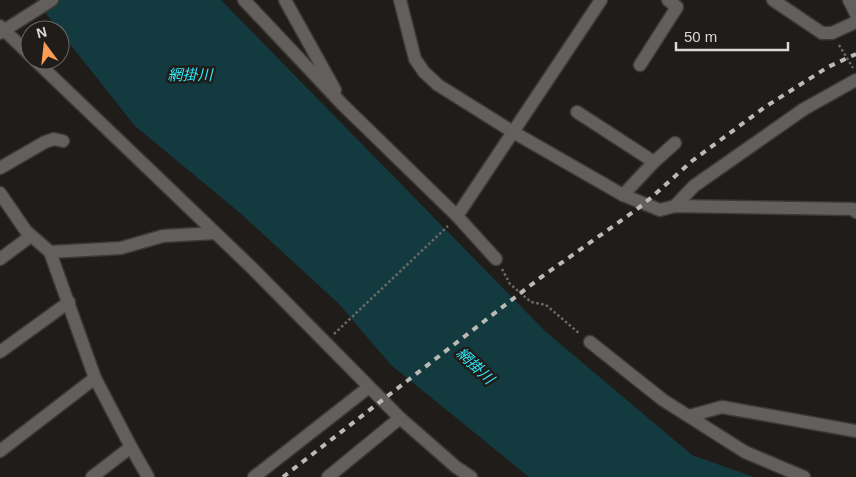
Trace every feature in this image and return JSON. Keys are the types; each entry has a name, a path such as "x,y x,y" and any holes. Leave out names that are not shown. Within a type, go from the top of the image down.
{"street":[{"path":"20,45 4,28 52,0"},
{"path":"244,0 343,105 454,219 496,259"},
{"path":"285,0 343,105"},
{"path":"400,0 415,59 424,72 438,85 513,132 624,195 660,210 675,206 852,209 856,212"},
{"path":"454,219 602,0"},
{"path":"640,65 677,6 668,0"},
{"path":"773,0 822,33 832,33 856,22"},
{"path":"849,0 856,14"},
{"path":"45,70 251,267 400,418 456,467 471,477"},
{"path":"675,206 694,186 804,109 856,80"},
{"path":"577,112 654,162"},
{"path":"0,168 45,142 54,139 62,141"},
{"path":"624,195 654,162 675,143"},
{"path":"0,193 31,236 50,252 96,378 130,448 148,477"},
{"path":"50,252 121,248 163,236 215,233"},
{"path":"0,259 31,236"},
{"path":"0,352 68,302"},
{"path":"590,342 662,400 745,452 804,477"},
{"path":"0,451 96,378"},
{"path":"254,477 369,387"},
{"path":"689,416 722,407 856,431"},
{"path":"330,476 400,418"},
{"path":"92,477 130,448"}],"path":[{"path":"832,33 856,73"},
{"path":"338,330 454,219"},
{"path":"510,284 531,302 546,305 590,342"}],"water":[{"name":"網掛川","path":"35,0 221,0 545,331 692,455 754,477 529,477 391,365 339,304 240,213 135,126 70,44 70,20 51,20"}],"railway":[{"path":"283,477 540,278 636,210 692,161 765,107 828,67 856,54"}]}
